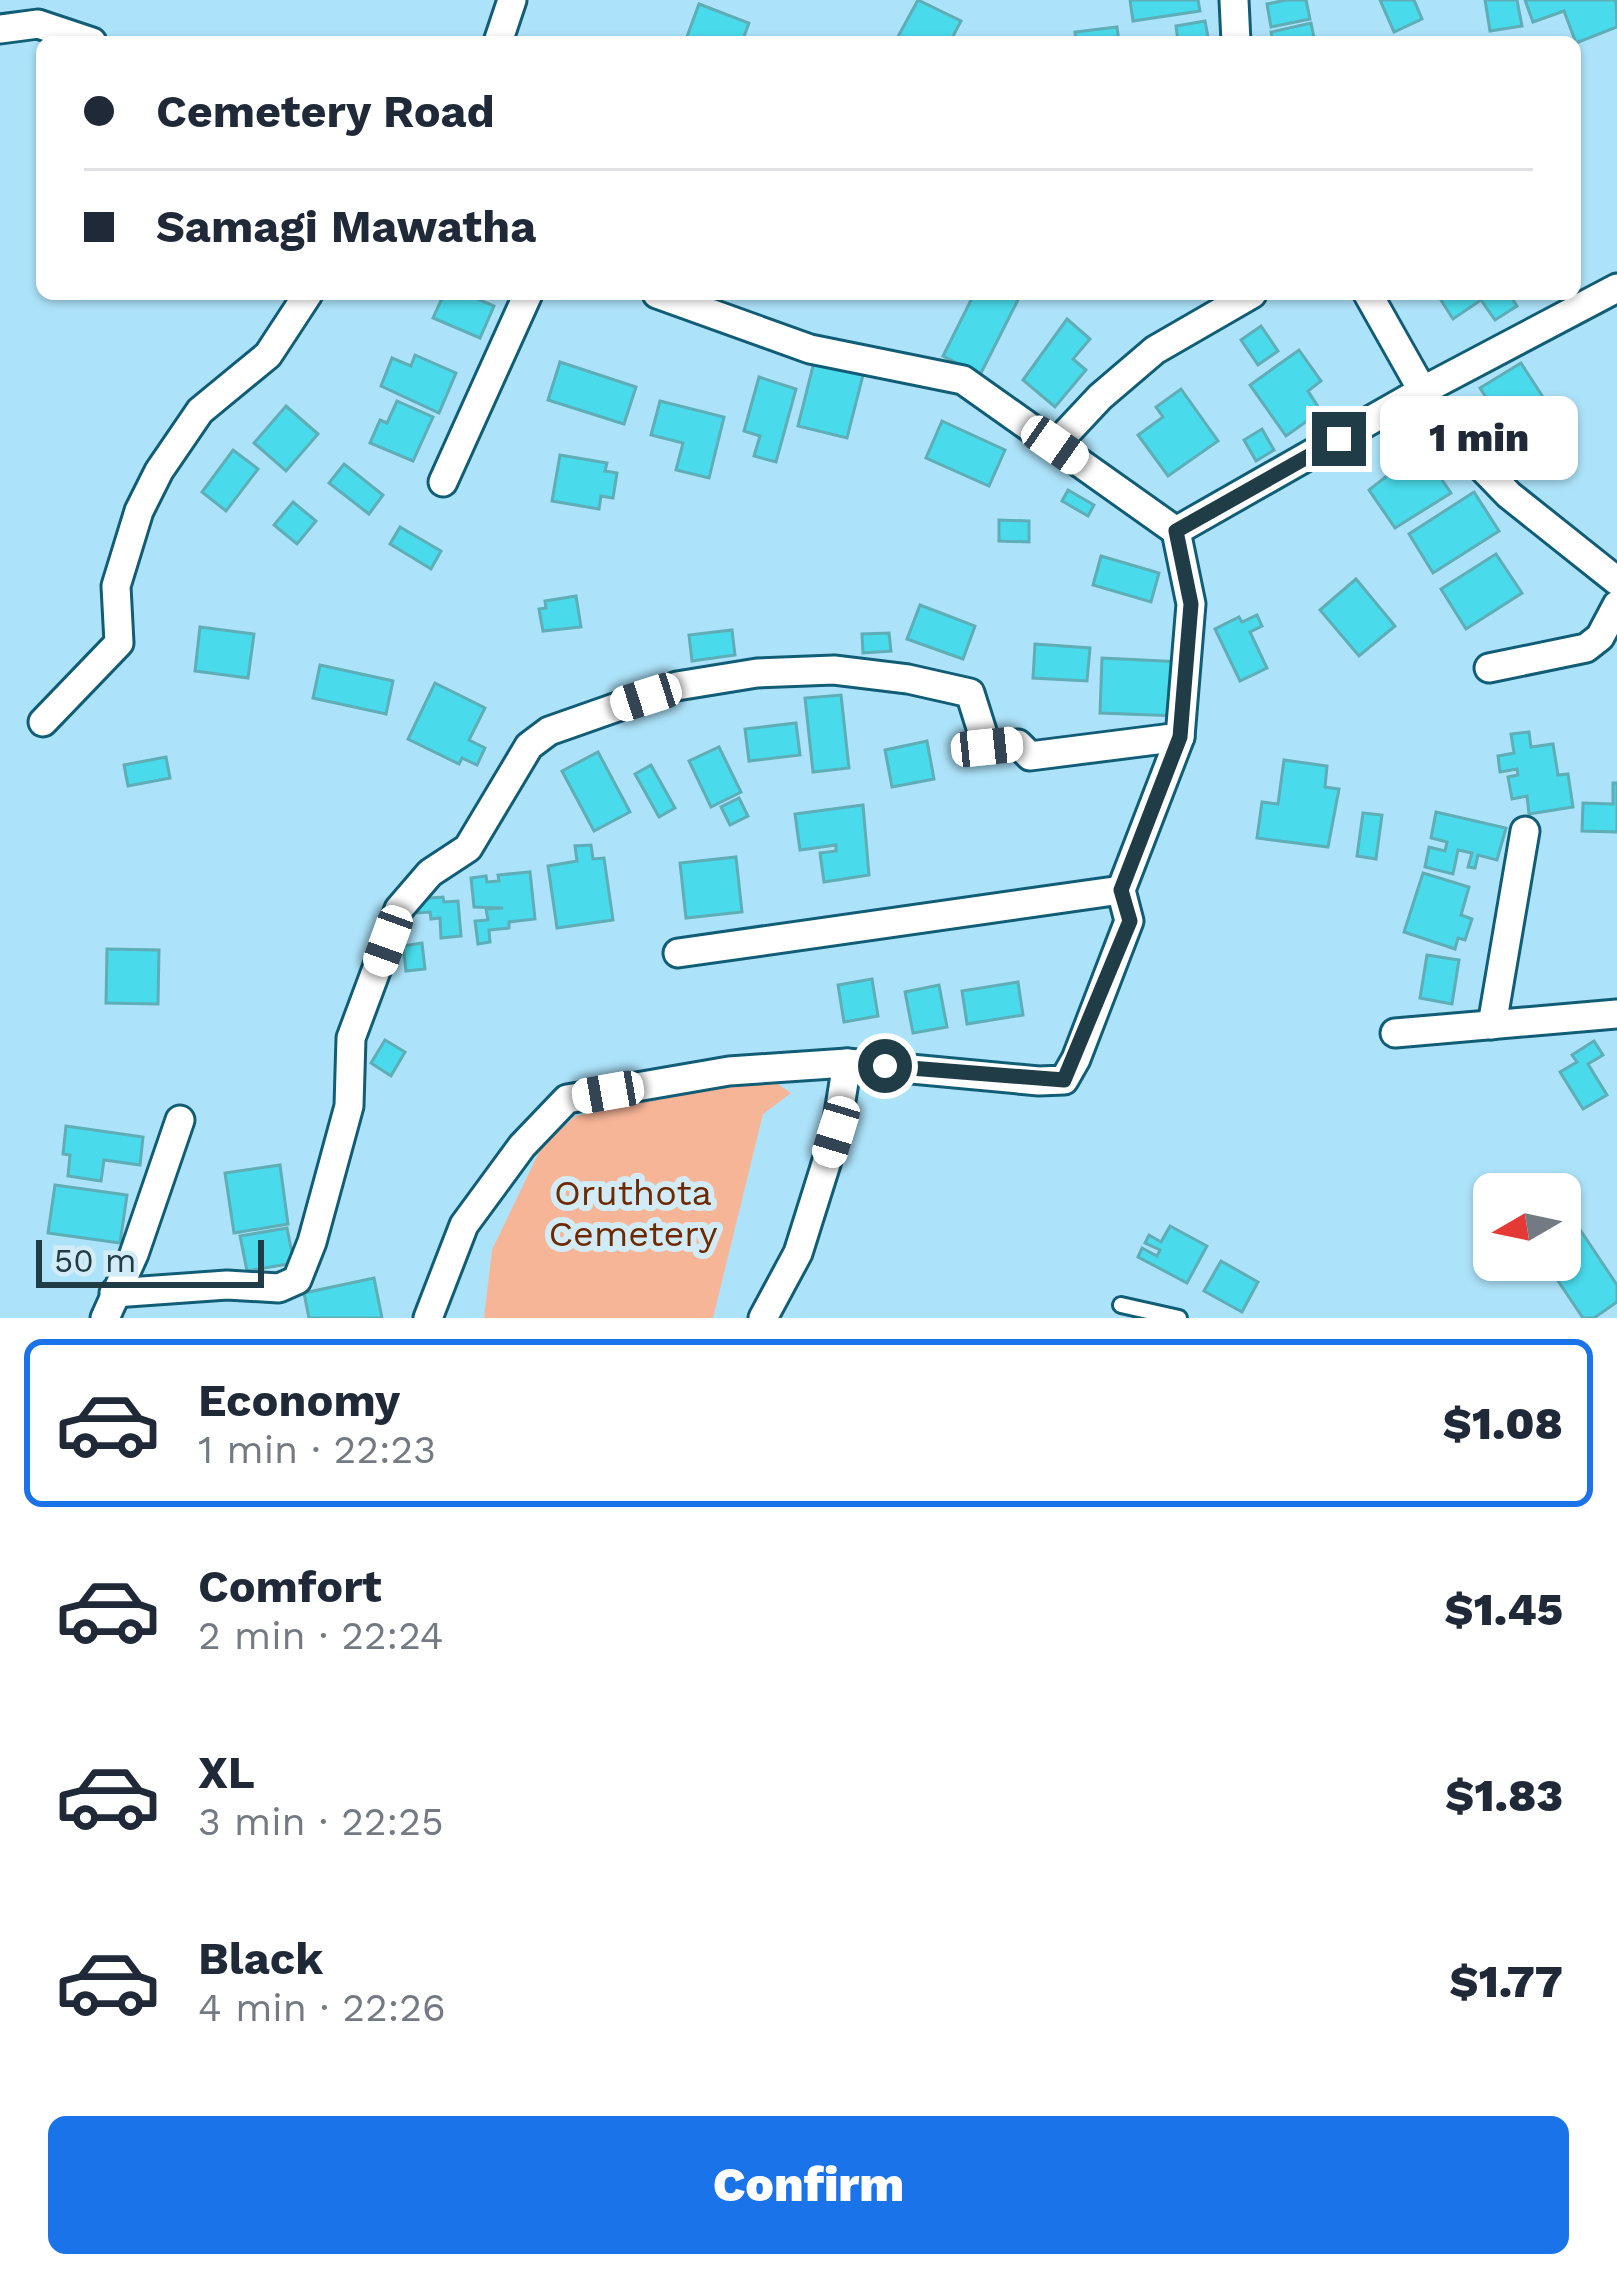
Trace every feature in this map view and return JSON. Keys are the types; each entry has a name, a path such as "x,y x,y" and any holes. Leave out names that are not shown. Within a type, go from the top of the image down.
{"street":[{"path":"500,36 512,0"},
{"path":"1234,0 1236,36"},
{"path":"0,29 38,24 74,36"},
{"path":"1176,531 1420,392 1617,288"},
{"path":"43,722 119,643 116,586 139,511 160,471 200,411 268,355 304,300"},
{"path":"443,482 524,300"},
{"path":"428,1318 464,1225 522,1146 567,1099 729,1071 847,1063 1064,1080 1130,921 1121,890 1180,737 1191,604 1176,531 963,380 810,349 674,300"},
{"path":"1055,445 1100,397 1155,350 1242,300"},
{"path":"1371,300 1443,428 1509,495 1617,580"},
{"path":"1490,668 1586,648 1600,638 1617,605"},
{"path":"109,1305 227,1286 279,1288 297,1280 349,1106 351,1038 399,909 430,874 468,848 529,746 549,731 677,686 757,673 834,670 970,693 987,747 1018,744 1030,756 1180,737"},
{"path":"1492,1024 1526,831"},
{"path":"678,953 1121,890"},
{"path":"1395,1033 1617,1013"},
{"path":"764,1318 798,1253 836,1132 847,1063"},
{"path":"109,1305 134,1254 180,1120"}],"lane":[{"path":"1121,1304 1179,1318"}],"green space":[{"name":"Oruthota Cemetery","path":"769,1078 791,1093 763,1114 713,1318 484,1318 492,1250 541,1148 575,1116"}],"building":[{"path":"918,0 961,21 953,36 898,36"},
{"path":"1130,0 1198,0 1200,11 1133,21"},
{"path":"1306,0 1310,19 1271,27 1267,4"},
{"path":"1380,0 1414,0 1422,19 1394,32"},
{"path":"1485,0 1517,0 1522,26 1490,31"},
{"path":"1525,0 1616,0 1617,27 1581,41 1581,36 1573,36 1564,11 1533,22"},
{"path":"699,4 749,23 744,36 687,36"},
{"path":"1205,21 1208,36 1177,36 1176,26"},
{"path":"1311,23 1314,36 1272,36 1271,32"},
{"path":"1117,27 1118,36 1075,36 1075,32"},
{"path":"441,300 480,300 494,306 480,338 433,318"},
{"path":"971,300 1018,300 980,375 943,356"},
{"path":"1441,300 1481,300 1453,319"},
{"path":"1481,300 1513,300 1517,306 1495,320"},
{"path":"1067,319 1090,339 1073,359 1086,370 1055,407 1023,380"},
{"path":"1261,326 1278,351 1258,365 1241,340"},
{"path":"1299,350 1321,381 1308,391 1321,411 1286,436 1250,385"},
{"path":"415,355 456,373 439,413 381,386 392,358 411,366"},
{"path":"560,362 636,387 624,424 548,400"},
{"path":"814,362 863,375 847,438 798,426"},
{"path":"1521,363 1554,414 1524,432 1504,400 1492,407 1480,388"},
{"path":"759,377 796,389 776,462 754,456 760,436 744,431"},
{"path":"1181,389 1218,441 1168,476 1138,435 1163,417 1156,407"},
{"path":"397,401 433,417 413,461 370,443 380,420 387,423"},
{"path":"660,401 724,417 709,478 676,470 683,443 651,435"},
{"path":"286,406 318,434 286,471 254,443"},
{"path":"942,421 1005,450 989,486 926,458"},
{"path":"1262,429 1274,450 1256,461 1244,440"},
{"path":"1421,449 1451,493 1395,528 1369,490"},
{"path":"233,450 258,469 226,511 202,492"},
{"path":"560,455 607,463 605,471 617,473 613,498 601,496 599,509 552,501"},
{"path":"344,464 383,495 369,514 329,483"},
{"path":"1068,490 1094,505 1088,516 1062,501"},
{"path":"1474,492 1499,531 1433,573 1409,534"},
{"path":"293,502 316,521 297,544 274,525"},
{"path":"999,520 1029,521 1029,542 999,541"},
{"path":"400,527 441,551 431,569 390,544"},
{"path":"1496,554 1522,593 1466,629 1441,589"},
{"path":"1101,556 1159,573 1151,602 1093,585"},
{"path":"1356,579 1395,626 1359,656 1320,610"},
{"path":"576,596 581,627 543,631 539,609 546,608 545,601"},
{"path":"920,605 975,626 963,659 907,639"},
{"path":"1257,615 1262,626 1250,632 1267,668 1240,681 1215,629 1239,617 1242,622"},
{"path":"200,627 254,634 248,678 195,671"},
{"path":"732,630 735,655 692,661 689,635"},
{"path":"889,633 891,651 863,653 862,634"},
{"path":"1035,644 1090,648 1087,681 1033,678"},
{"path":"1102,658 1182,662 1179,716 1100,713"},
{"path":"320,665 393,681 386,714 313,698"},
{"path":"435,683 485,708 469,740 485,748 477,765 462,758 459,764 408,739"},
{"path":"841,695 849,768 813,772 805,698"},
{"path":"796,723 800,755 749,761 745,729"},
{"path":"1529,732 1531,747 1553,744 1558,775 1568,774 1573,807 1529,814 1527,796 1512,799 1508,777 1518,775 1517,769 1500,772 1498,756 1514,753 1511,734"},
{"path":"927,741 934,779 892,787 885,750"},
{"path":"719,747 741,792 711,807 689,761"},
{"path":"598,752 630,812 594,831 562,771"},
{"path":"166,757 170,778 128,786 124,765"},
{"path":"1284,760 1327,766 1325,787 1339,789 1328,847 1257,838 1262,802 1278,804"},
{"path":"651,765 675,808 659,817 635,774"},
{"path":"1613,783 1617,783 1617,832 1582,831 1583,803 1613,804"},
{"path":"739,798 748,816 730,825 721,807"},
{"path":"863,805 869,875 824,882 820,853 836,851 836,845 800,850 795,814"},
{"path":"1436,812 1506,828 1497,860 1478,855 1475,868 1468,867 1472,853 1458,850 1453,874 1425,867 1429,847 1445,851 1447,842 1431,838"},
{"path":"1363,813 1382,815 1376,859 1357,856"},
{"path":"591,845 593,859 604,858 613,920 557,928 548,866 577,861 575,846"},
{"path":"736,857 742,912 686,918 680,863"},
{"path":"530,872 535,919 489,930 490,942 478,944 475,921 488,920 486,909 503,908 474,907 471,878 499,881 498,875"},
{"path":"1423,873 1469,887 1461,915 1472,919 1465,940 1458,938 1455,949 1404,932"},
{"path":"443,897 444,902 458,901 461,936 441,938 440,918 431,919 430,912 418,913 417,899"},
{"path":"422,943 425,969 406,971 403,946"},
{"path":"107,949 159,950 158,1004 106,1003"},
{"path":"1427,955 1459,960 1452,1004 1420,998"},
{"path":"872,979 878,1016 844,1022 838,985"},
{"path":"1018,982 1023,1015 967,1024 962,991"},
{"path":"939,985 947,1027 913,1033 905,992"},
{"path":"385,1040 405,1052 391,1076 371,1063"},
{"path":"1594,1041 1603,1055 1588,1064 1607,1095 1583,1109 1560,1072 1577,1062 1572,1055"},
{"path":"66,1126 143,1137 140,1165 104,1160 101,1181 68,1176 70,1155 63,1154"},
{"path":"280,1165 288,1224 234,1233 225,1173"},
{"path":"55,1185 127,1195 120,1243 48,1233"},
{"path":"1170,1226 1207,1246 1187,1283 1138,1257 1142,1248 1157,1256 1160,1250 1145,1243 1149,1235 1161,1242"},
{"path":"287,1228 294,1263 247,1271 240,1236"},
{"path":"1581,1231 1617,1285 1617,1302 1594,1318 1583,1318 1558,1281 1581,1281"},
{"path":"1221,1261 1258,1282 1242,1312 1204,1291"},
{"path":"374,1278 382,1318 309,1318 304,1293"}],"route":[{"path":"885,1066 1064,1080 1130,921 1121,890 1180,737 1191,604 1176,531 1339,439"}]}
